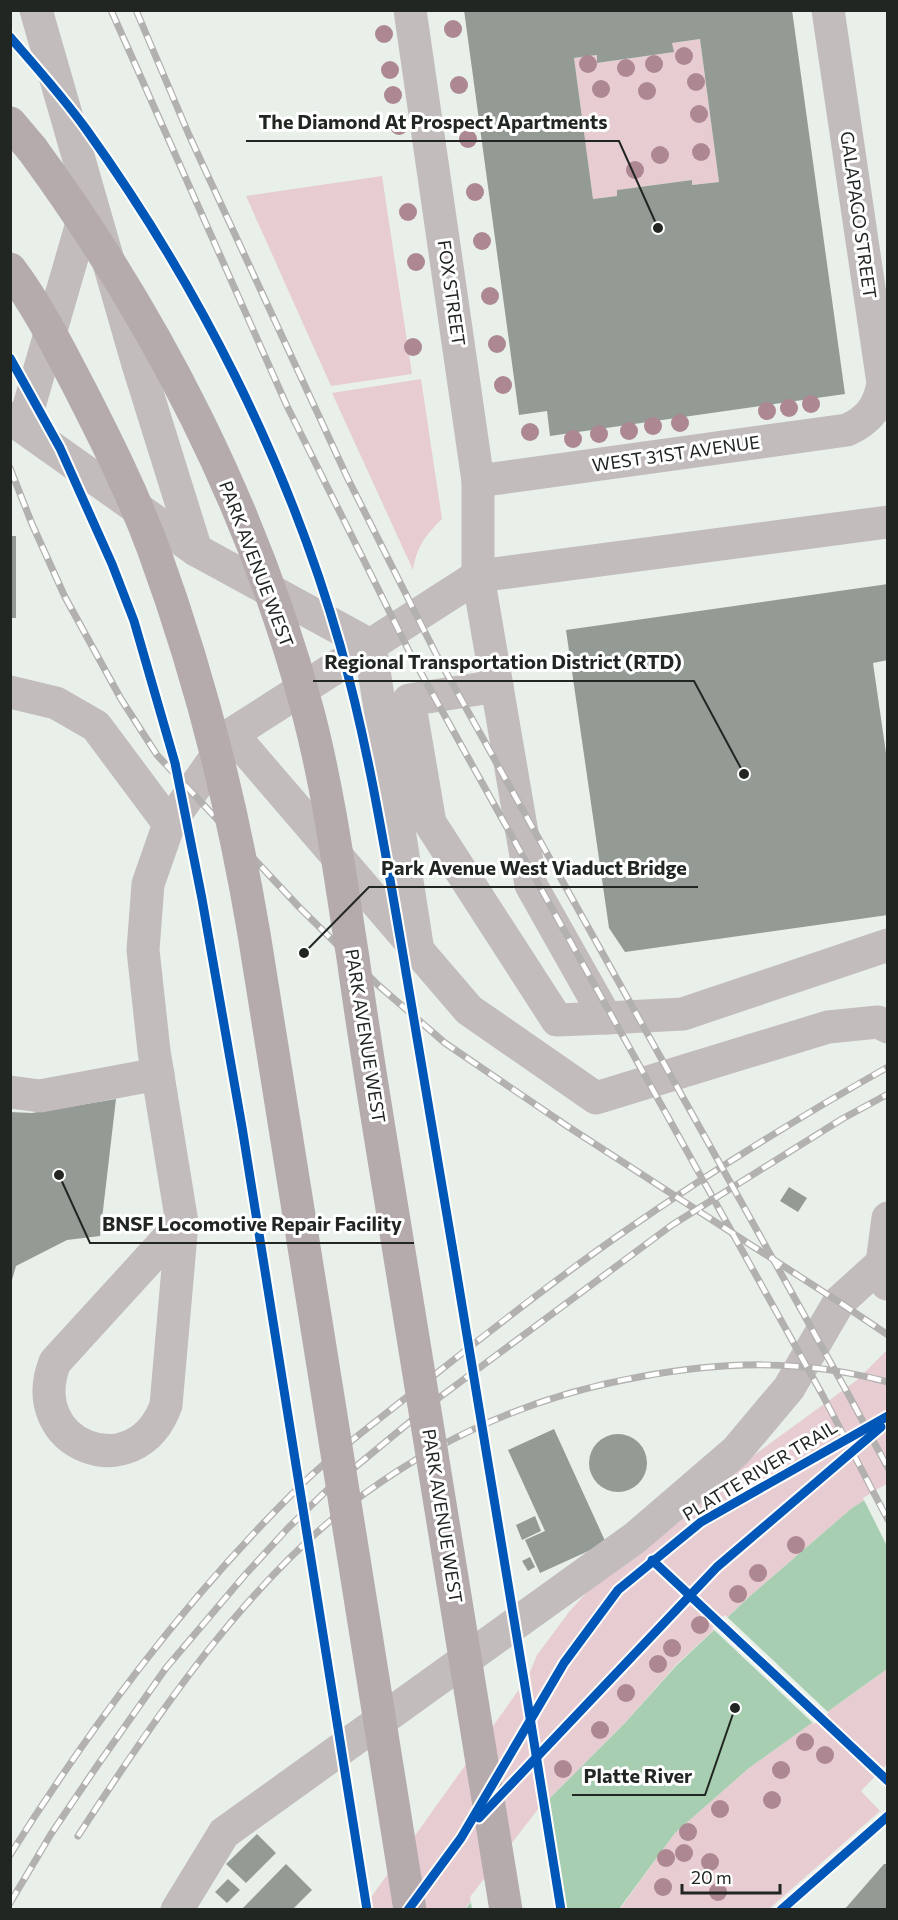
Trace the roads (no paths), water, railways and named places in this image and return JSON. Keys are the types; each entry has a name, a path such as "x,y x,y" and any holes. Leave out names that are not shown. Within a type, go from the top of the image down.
{"main road":[{"name":"PARK AVENUE WEST","path":"10,123 66,196 105,257 156,343 195,416 266,581 308,713 324,781 338,862 369,1069 506,1910"},
{"path":"10,268 56,342 118,465 148,536 181,628 226,792 254,934 410,1910"}],"street":[{"path":"36,10 137,361 196,550"},
{"name":"FOX STREET","path":"410,10 478,481 478,576 531,885 606,1018"},
{"name":"GALAPAGO STREET","path":"828,10 883,383 881,396 870,416"},
{"path":"90,197 17,423 196,550 370,645"},
{"name":"WEST 31ST AVENUE","path":"478,481 847,430 870,416"},
{"path":"182,1223 55,1362 50,1376 48,1394 52,1413 60,1428 82,1446 110,1451 126,1449 140,1442 152,1432 161,1419 166,1405 182,1223 158,1074 143,950 148,884 168,824 232,734 478,576 888,522"},
{"path":"370,645 418,951"},
{"path":"497,686 409,700 430,823 557,1020 683,1014 888,945"},
{"path":"10,692 56,703 96,726 168,824"},
{"path":"232,734 469,1010 596,1098 828,1027 878,1022 888,1027"},
{"path":"10,1092 40,1096 158,1074"},
{"path":"177,1910 225,1833 636,1537 736,1450 789,1388 839,1302 885,1276 888,1218"}],"railway":[{"path":"111,10 287,406 411,655 822,1394 888,1520"},
{"path":"136,10 189,135 348,479 437,656 888,1468"},
{"path":"10,468 65,597 121,699 157,755 299,907 378,985 445,1043 567,1126 888,1335"},
{"path":"10,1855 73,1759 175,1623 250,1537 324,1464 504,1320 603,1246 756,1145 888,1067"},
{"path":"10,1903 51,1834 166,1668 244,1576 325,1492 440,1397 672,1225 842,1119 888,1094"},
{"path":"78,1836 172,1697 243,1608 281,1566 322,1528 364,1494 395,1472 428,1453 495,1420 565,1394 671,1372 733,1365 794,1366 825,1369 888,1382"}],"place":[{"name":"The Diamond At Prospect Apartments","path":"658,228"},
{"name":"Regional Transportation District (RTD)","path":"744,774"},
{"name":"Park Avenue West Viaduct Bridge","path":"304,953"},
{"name":"BNSF Locomotive Repair Facility","path":"59,1175"},
{"name":"Platte River","path":"735,1708"}]}
